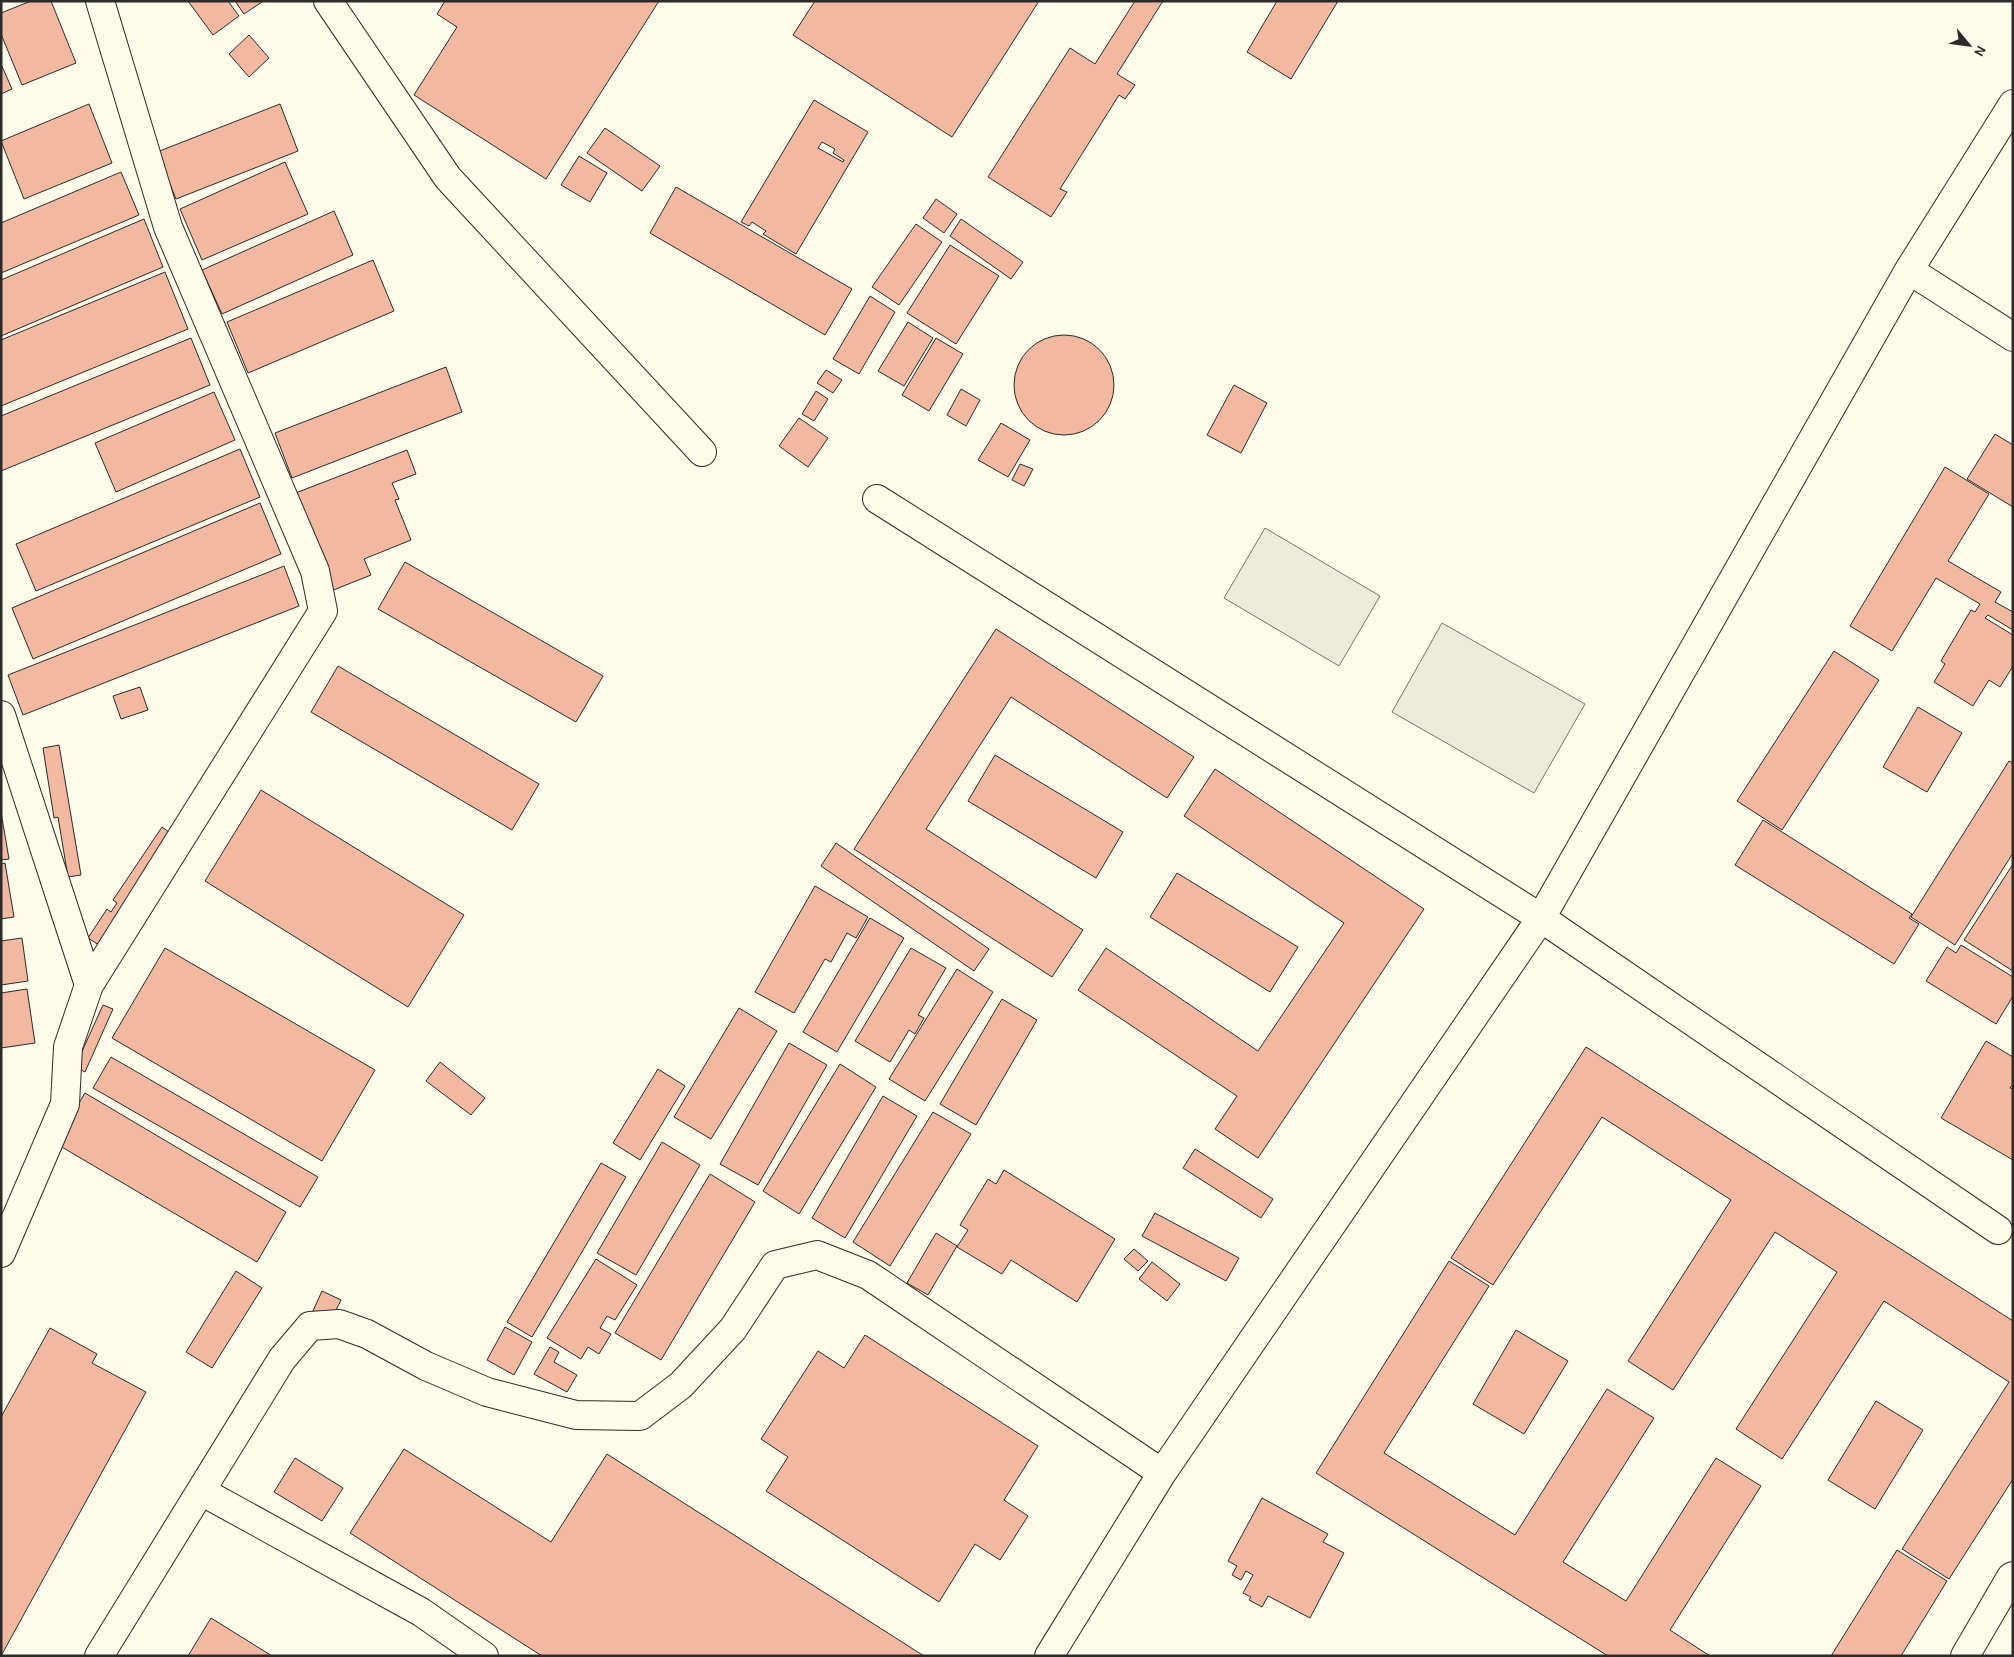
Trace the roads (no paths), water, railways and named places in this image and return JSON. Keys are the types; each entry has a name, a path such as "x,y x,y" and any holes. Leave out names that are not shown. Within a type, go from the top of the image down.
{"street":[{"path":"1,1252 66,1104 68,1047 89,985 323,611 315,571 168,226 100,1"},
{"path":"328,1 448,178 702,452"},
{"path":"1049,1656 1162,1473 1541,918 1909,270 2013,104"},
{"path":"1909,270 2013,337"},
{"path":"877,499 1541,918 1998,1230"},
{"path":"1,714 89,985"},
{"path":"99,1656 282,1359 310,1326 339,1324 360,1332 426,1366 487,1392 576,1414 640,1416 681,1385 732,1329 775,1265 817,1254 868,1276 1162,1473"},
{"path":"200,1491 421,1612 484,1656"},
{"path":"1964,1656 2011,1576 2013,1576"}]}
